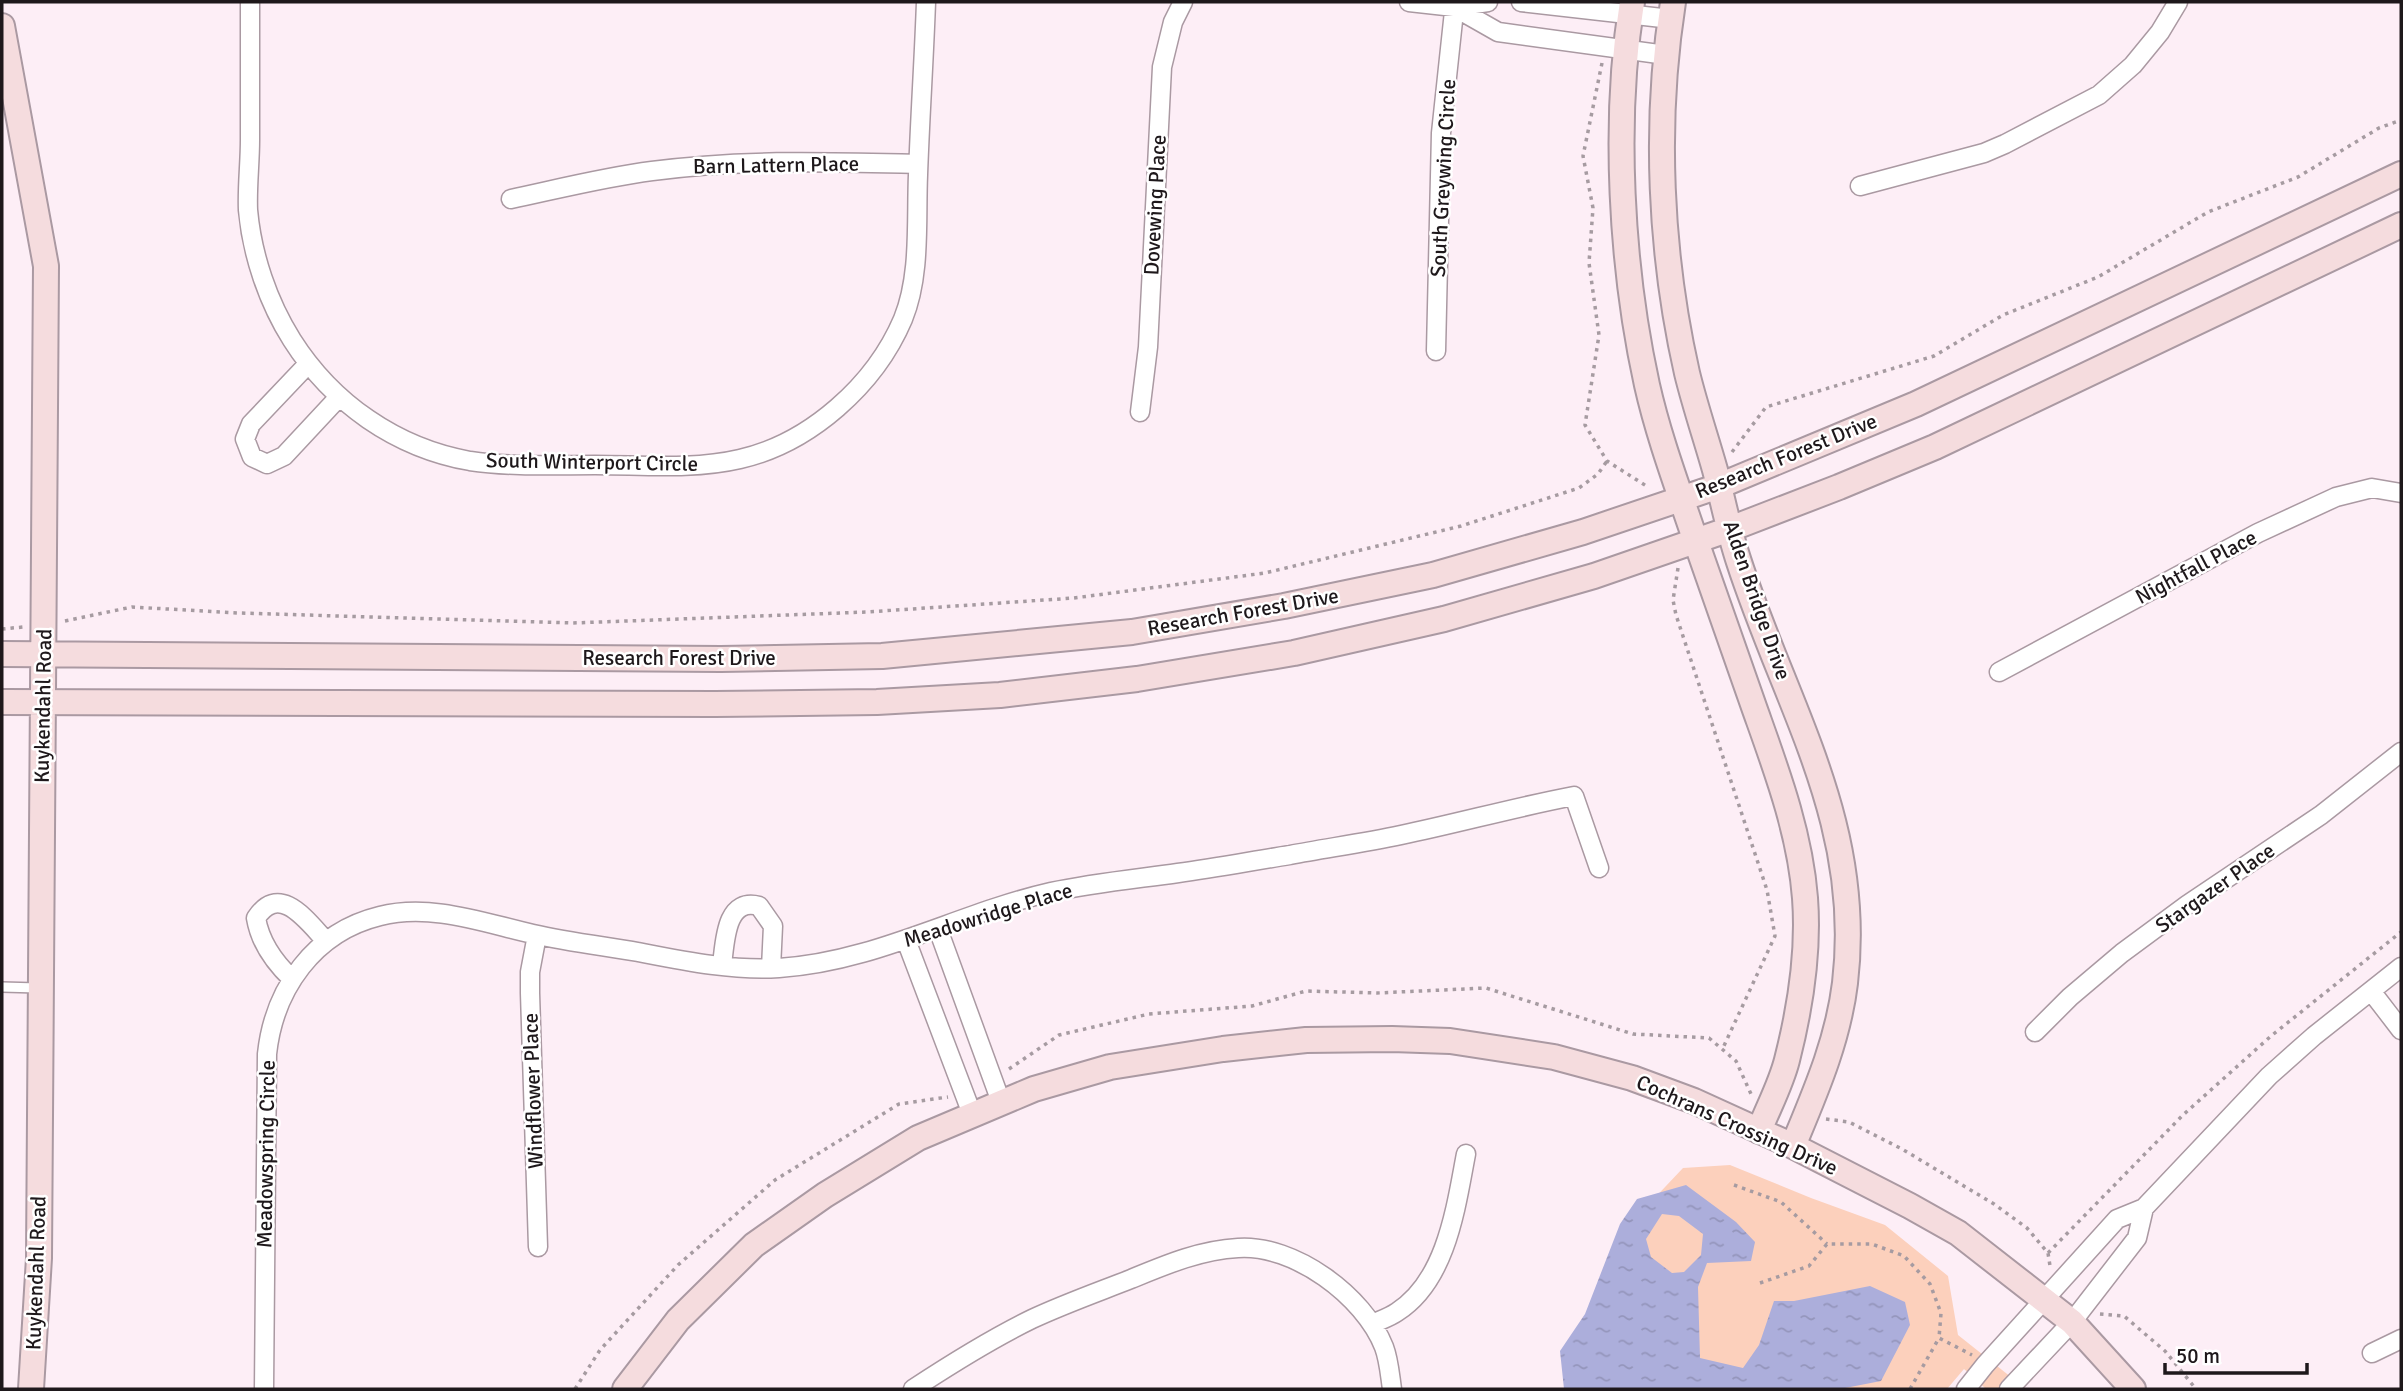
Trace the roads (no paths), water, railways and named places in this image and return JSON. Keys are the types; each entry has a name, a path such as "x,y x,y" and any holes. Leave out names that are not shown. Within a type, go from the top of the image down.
{"main road":[{"name":"Alden Bridge Drive","path":"1631,8 1622,136 1624,212 1632,295 1647,386 1678,489 1782,786 1801,863 1805,901 1802,981 1787,1062 1759,1131"},
{"name":"Alden Bridge Drive","path":"1672,10 1666,55 1664,193 1671,287 1687,374 1739,562 1819,768 1833,816 1847,896 1845,984 1825,1070 1793,1146"},
{"name":"Kuykendahl Road","path":"2,26 46,266 39,1258 31,1389"},
{"name":"Research Forest Drive","path":"2,654 721,659 882,656 1132,632 1284,606 1433,575 1583,532 1678,489 1916,404 2401,173"},
{"path":"2,702 812,704 1000,695 1137,679 1308,650 1444,620 1594,576 1730,529 1935,447 2401,225"},
{"name":"Cochrans Crossing Drive","path":"625,1389 678,1320 754,1245 825,1195 907,1145 968,1102 1001,1102 1034,1089 1110,1067 1223,1049 1306,1040 1450,1041 1554,1057 1632,1078 1694,1101 1793,1146 1910,1206 2054,1291 2079,1313 2133,1389"}],"street":[{"name":"South Winterport Circle","path":"250,2 248,208 256,256 266,286 277,313 308,364 339,397 369,420 394,436 449,457 502,464 680,466 739,459 765,452 788,441 831,414 865,379 893,338 904,317 915,269 926,2"},
{"name":"Dovewing Place","path":"1140,412 1148,347 1161,67 1173,22 1183,2"},
{"path":"1409,2 1488,2"},
{"path":"1521,2 1672,10"},
{"path":"1860,186 2006,145 2099,94 2133,65 2160,32 2178,2"},
{"path":"1455,4 1498,32 1666,55"},
{"name":"South Greywing Circle","path":"1436,351 1441,133 1455,4"},
{"name":"Barn Lattern Place","path":"511,200 650,171 710,164 762,161 918,164"},
{"path":"308,364 251,424 245,439 252,457 267,464 284,456 339,397"},
{"name":"Nightfall Place","path":"1999,672 2258,533 2336,497 2372,488 2401,493"},
{"name":"Stargazer Place","path":"2035,1032 2070,997 2122,953 2187,905 2321,815 2401,752"},
{"name":"Meadowridge Place","path":"328,940 382,915 408,912 459,916 537,935 722,965 771,968 810,965 869,952 1050,892 1401,835 1509,808 1574,796 1599,868"},
{"path":"292,979 278,966 258,933 256,918 263,907 273,903 287,905 299,912 328,940"},
{"path":"722,965 731,916 739,908 750,904 759,906 773,926 771,968"},
{"path":"938,929 1001,1102"},
{"name":"Windflower Place","path":"537,935 530,972 530,993 538,1247"},
{"name":"Meadowspring Circle","path":"264,1389 269,1030 285,988 297,970 328,940"},
{"path":"906,940 968,1102"},
{"path":"1965,1389 2117,1219 2144,1208 2269,1076 2314,1036 2401,967"},
{"path":"2371,991 2401,1030"},
{"path":"1373,1324 1399,1311 1418,1292 1444,1251 1466,1154"},
{"path":"2009,1389 2079,1313 2137,1238 2144,1208"},
{"path":"913,1389 962,1357 1031,1320 1182,1259 1240,1247 1283,1256 1309,1266 1346,1294 1373,1324 1385,1349 1392,1389"},
{"path":"2372,1353 2401,1339"}],"lane":[{"path":"2,987 40,988"}],"water":[{"path":"1686,1185 1736,1222 1755,1242 1751,1261 1707,1263 1698,1287 1700,1358 1743,1368 1759,1345 1774,1301 1794,1301 1870,1286 1905,1302 1910,1325 1881,1381 1840,1389 1564,1389 1560,1351 1585,1314 1620,1224 1637,1199","holes":["1662,1214 1679,1216 1703,1234 1701,1255 1684,1272 1672,1273 1651,1257 1646,1239"]}]}
